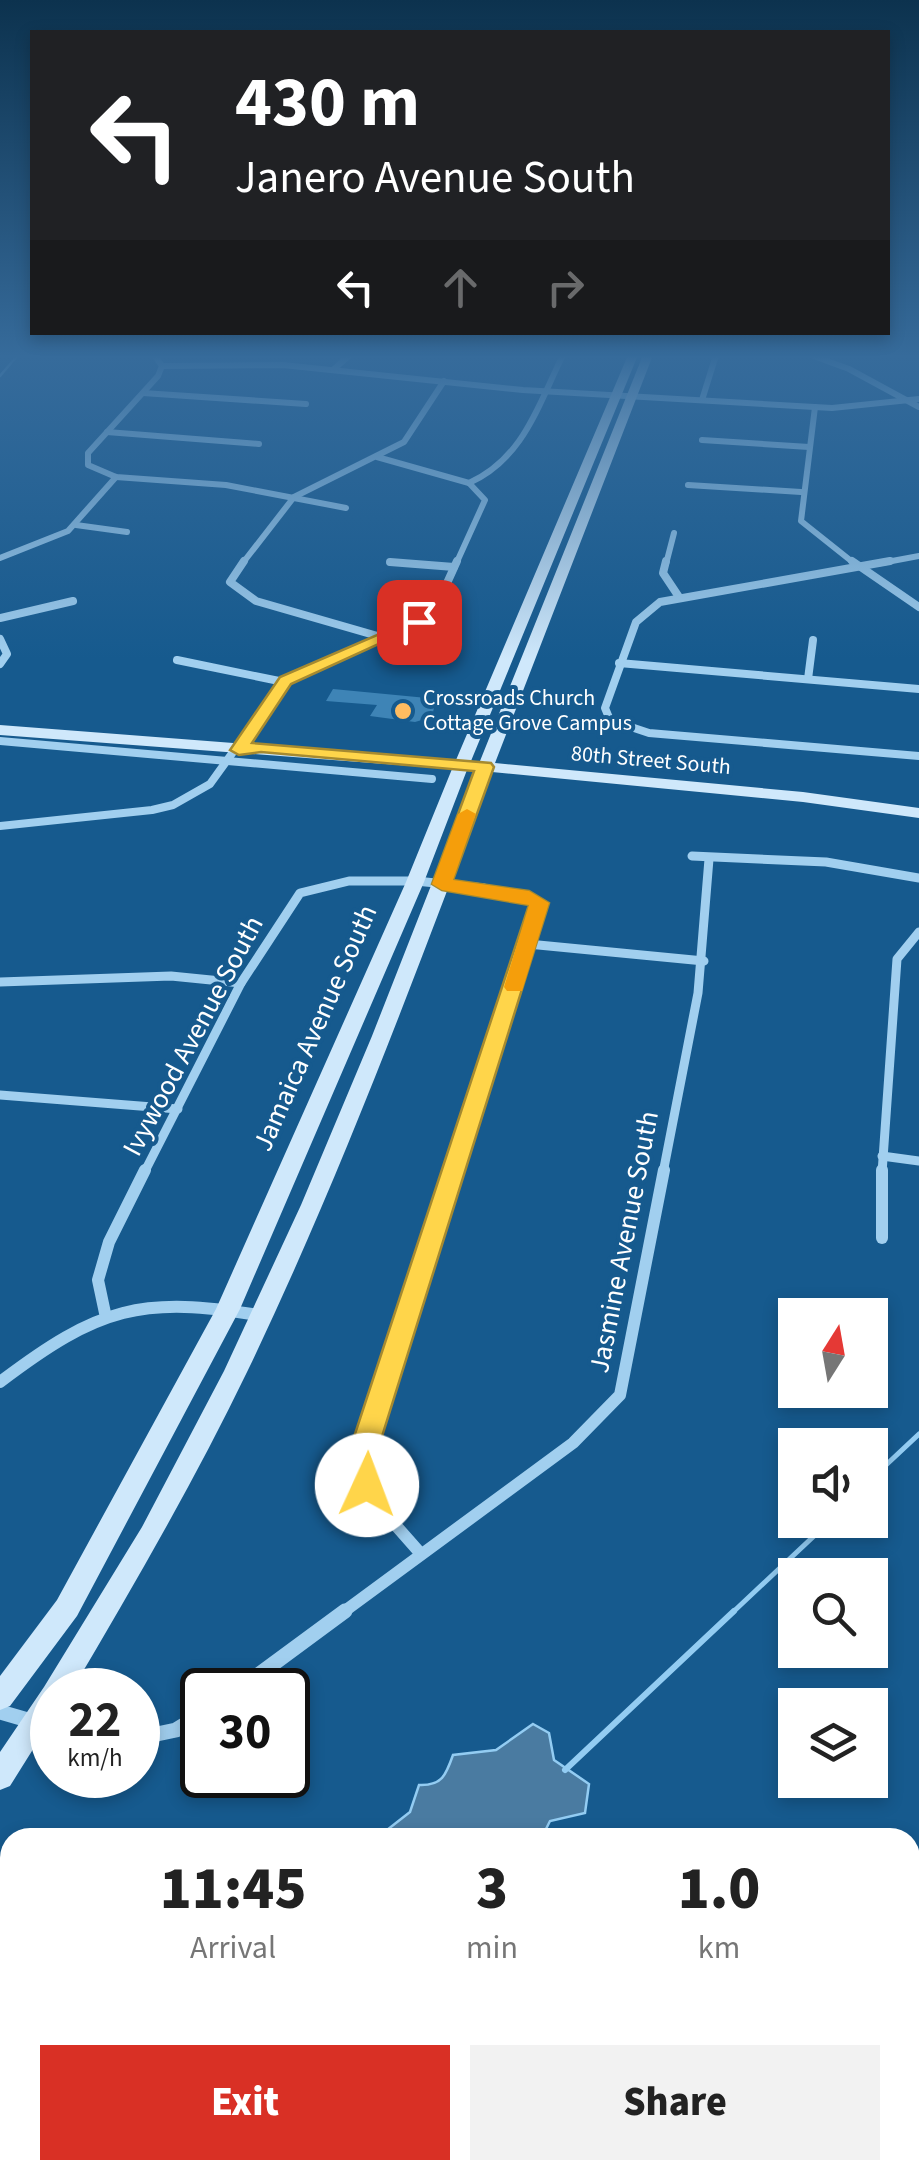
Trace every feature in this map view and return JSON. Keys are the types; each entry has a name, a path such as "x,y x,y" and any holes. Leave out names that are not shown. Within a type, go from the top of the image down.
{"main road":[{"name":"Jamaica Avenue South","path":"71,1668 108,1612 192,1462 265,1316 386,1030 442,884 472,771 593,457"},
{"name":"Jamaica Avenue South","path":"0,1698 67,1608 228,1308 415,882 472,771 606,457"},
{"name":"80th Street South","path":"0,730 234,756 472,771 919,813"},
{"name":"Jamaica Avenue South","path":"0,1777 30,1742"}],"street":[{"path":"89,457 86,460 116,477 198,482 346,508"},
{"path":"0,826 117,816 173,805 210,784 284,682 388,638 419,622 443,592 486,500 470,483 377,457 294,497 239,565 230,582 233,588 256,601 388,638"},
{"path":"470,483 490,476 512,457"},
{"path":"807,457 800,521 807,530 919,607"},
{"path":"0,558 52,542 76,525 99,489 116,477"},
{"path":"688,485 801,492"},
{"path":"76,525 127,532"},
{"path":"674,534 663,573 679,597"},
{"path":"919,556 660,602 640,616 605,708 610,720 648,733 919,756"},
{"path":"390,562 454,567"},
{"path":"0,618 73,601"},
{"path":"0,639 7,654 0,664"},
{"path":"808,679 813,640"},
{"path":"177,660 284,682"},
{"path":"620,663 919,688"},
{"name":"80th Street South","path":"0,741 234,756 432,779"},
{"path":"692,856 709,859 741,855 826,862 919,878"},
{"name":"Jasmine Avenue South","path":"268,1668 573,1443 620,1395 704,961 709,859"},
{"name":"Ivywood Avenue South","path":"106,1312 98,1280 109,1242 242,984 300,893 338,880 442,884 536,899 540,903 528,944"},
{"path":"882,1238 882,1156 896,959 919,932"},
{"path":"421,1554 376,1503 361,1467 528,944 704,961"},
{"path":"0,982 171,976 242,984"},
{"path":"0,1096 178,1108"},
{"path":"882,1156 919,1161"},
{"path":"0,1382 43,1349 106,1312 146,1304 228,1308 265,1316"},
{"path":"0,1712 30,1721"}],"water":[{"path":"533,1724 549,1733 554,1760 589,1784 585,1813 550,1821 546,1828 390,1828 410,1812 419,1785 433,1784 442,1778 453,1755 496,1750"}],"building":[{"name":"Crossroads Church Cottage Grove Campus","path":"333,689 427,698 435,703 432,717 415,722 370,716 377,705 326,701"}],"waterway":[{"path":"888,1463 919,1434"},
{"path":"732,1613 812,1538"},
{"path":"565,1770 734,1611"}],"slow traffic":[{"path":"467,814 442,884 529,896 540,903 515,987"}],"place":[{"name":"Crossroads Church Cottage Grove Campus","path":"403,711"}],"route":[{"path":"367,1485 361,1467 365,1446 540,903 529,896 442,884 485,767 261,747 239,750 286,680 404,632 419,622"}]}
